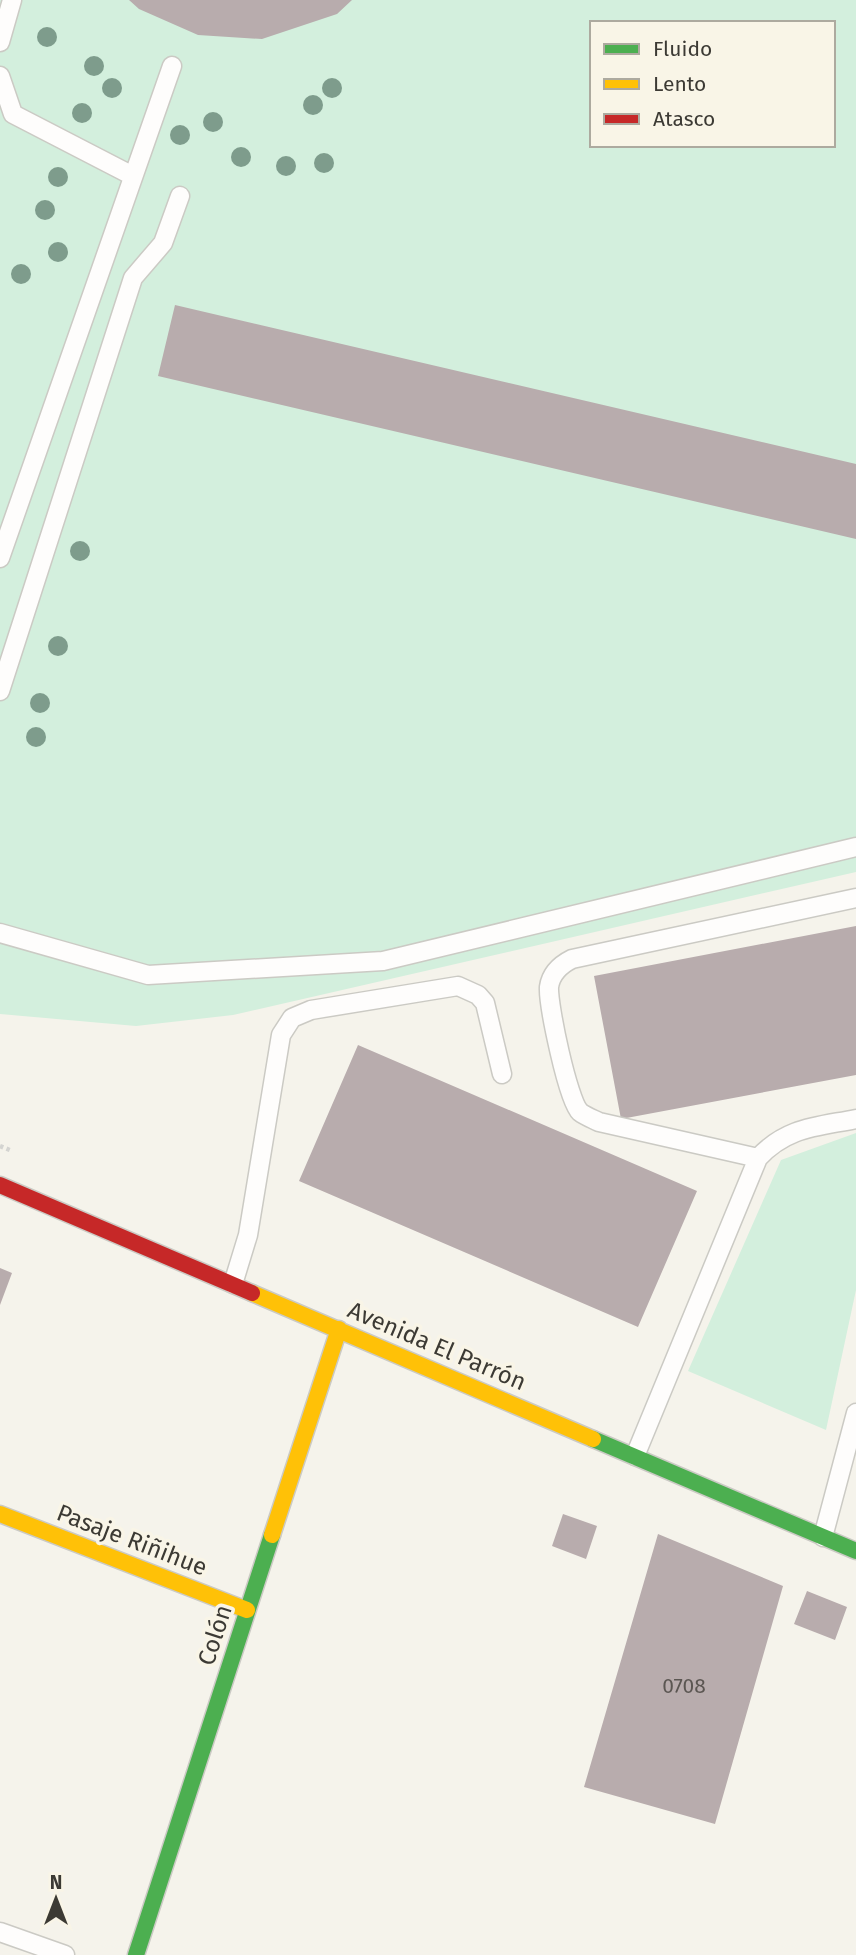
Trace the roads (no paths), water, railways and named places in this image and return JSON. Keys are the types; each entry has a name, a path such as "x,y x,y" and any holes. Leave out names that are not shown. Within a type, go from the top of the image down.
{"main road":[{"name":"Avenida El Parrón","path":"0,1185 856,1551"},
{"name":"Colón","path":"136,1955 338,1329"},
{"name":"Pasaje Riñihue","path":"0,1514 247,1610"}],"lane":[{"path":"0,43 12,0"},
{"path":"0,558 172,66"},
{"path":"0,76 13,114 133,176"},
{"path":"0,691 133,278 163,243 180,196"},
{"path":"0,933 148,975 383,961 856,847"},
{"path":"758,1158 599,1122 580,1112 570,1097 550,998 551,979 556,970 572,960 856,898"},
{"path":"233,1284 248,1235 281,1035 292,1018 311,1010 458,986 478,995 485,1003 502,1073"},
{"path":"635,1456 758,1158 776,1139 798,1130 856,1119"},
{"path":"823,1537 856,1413"},
{"path":"0,1932 65,1955"}]}
